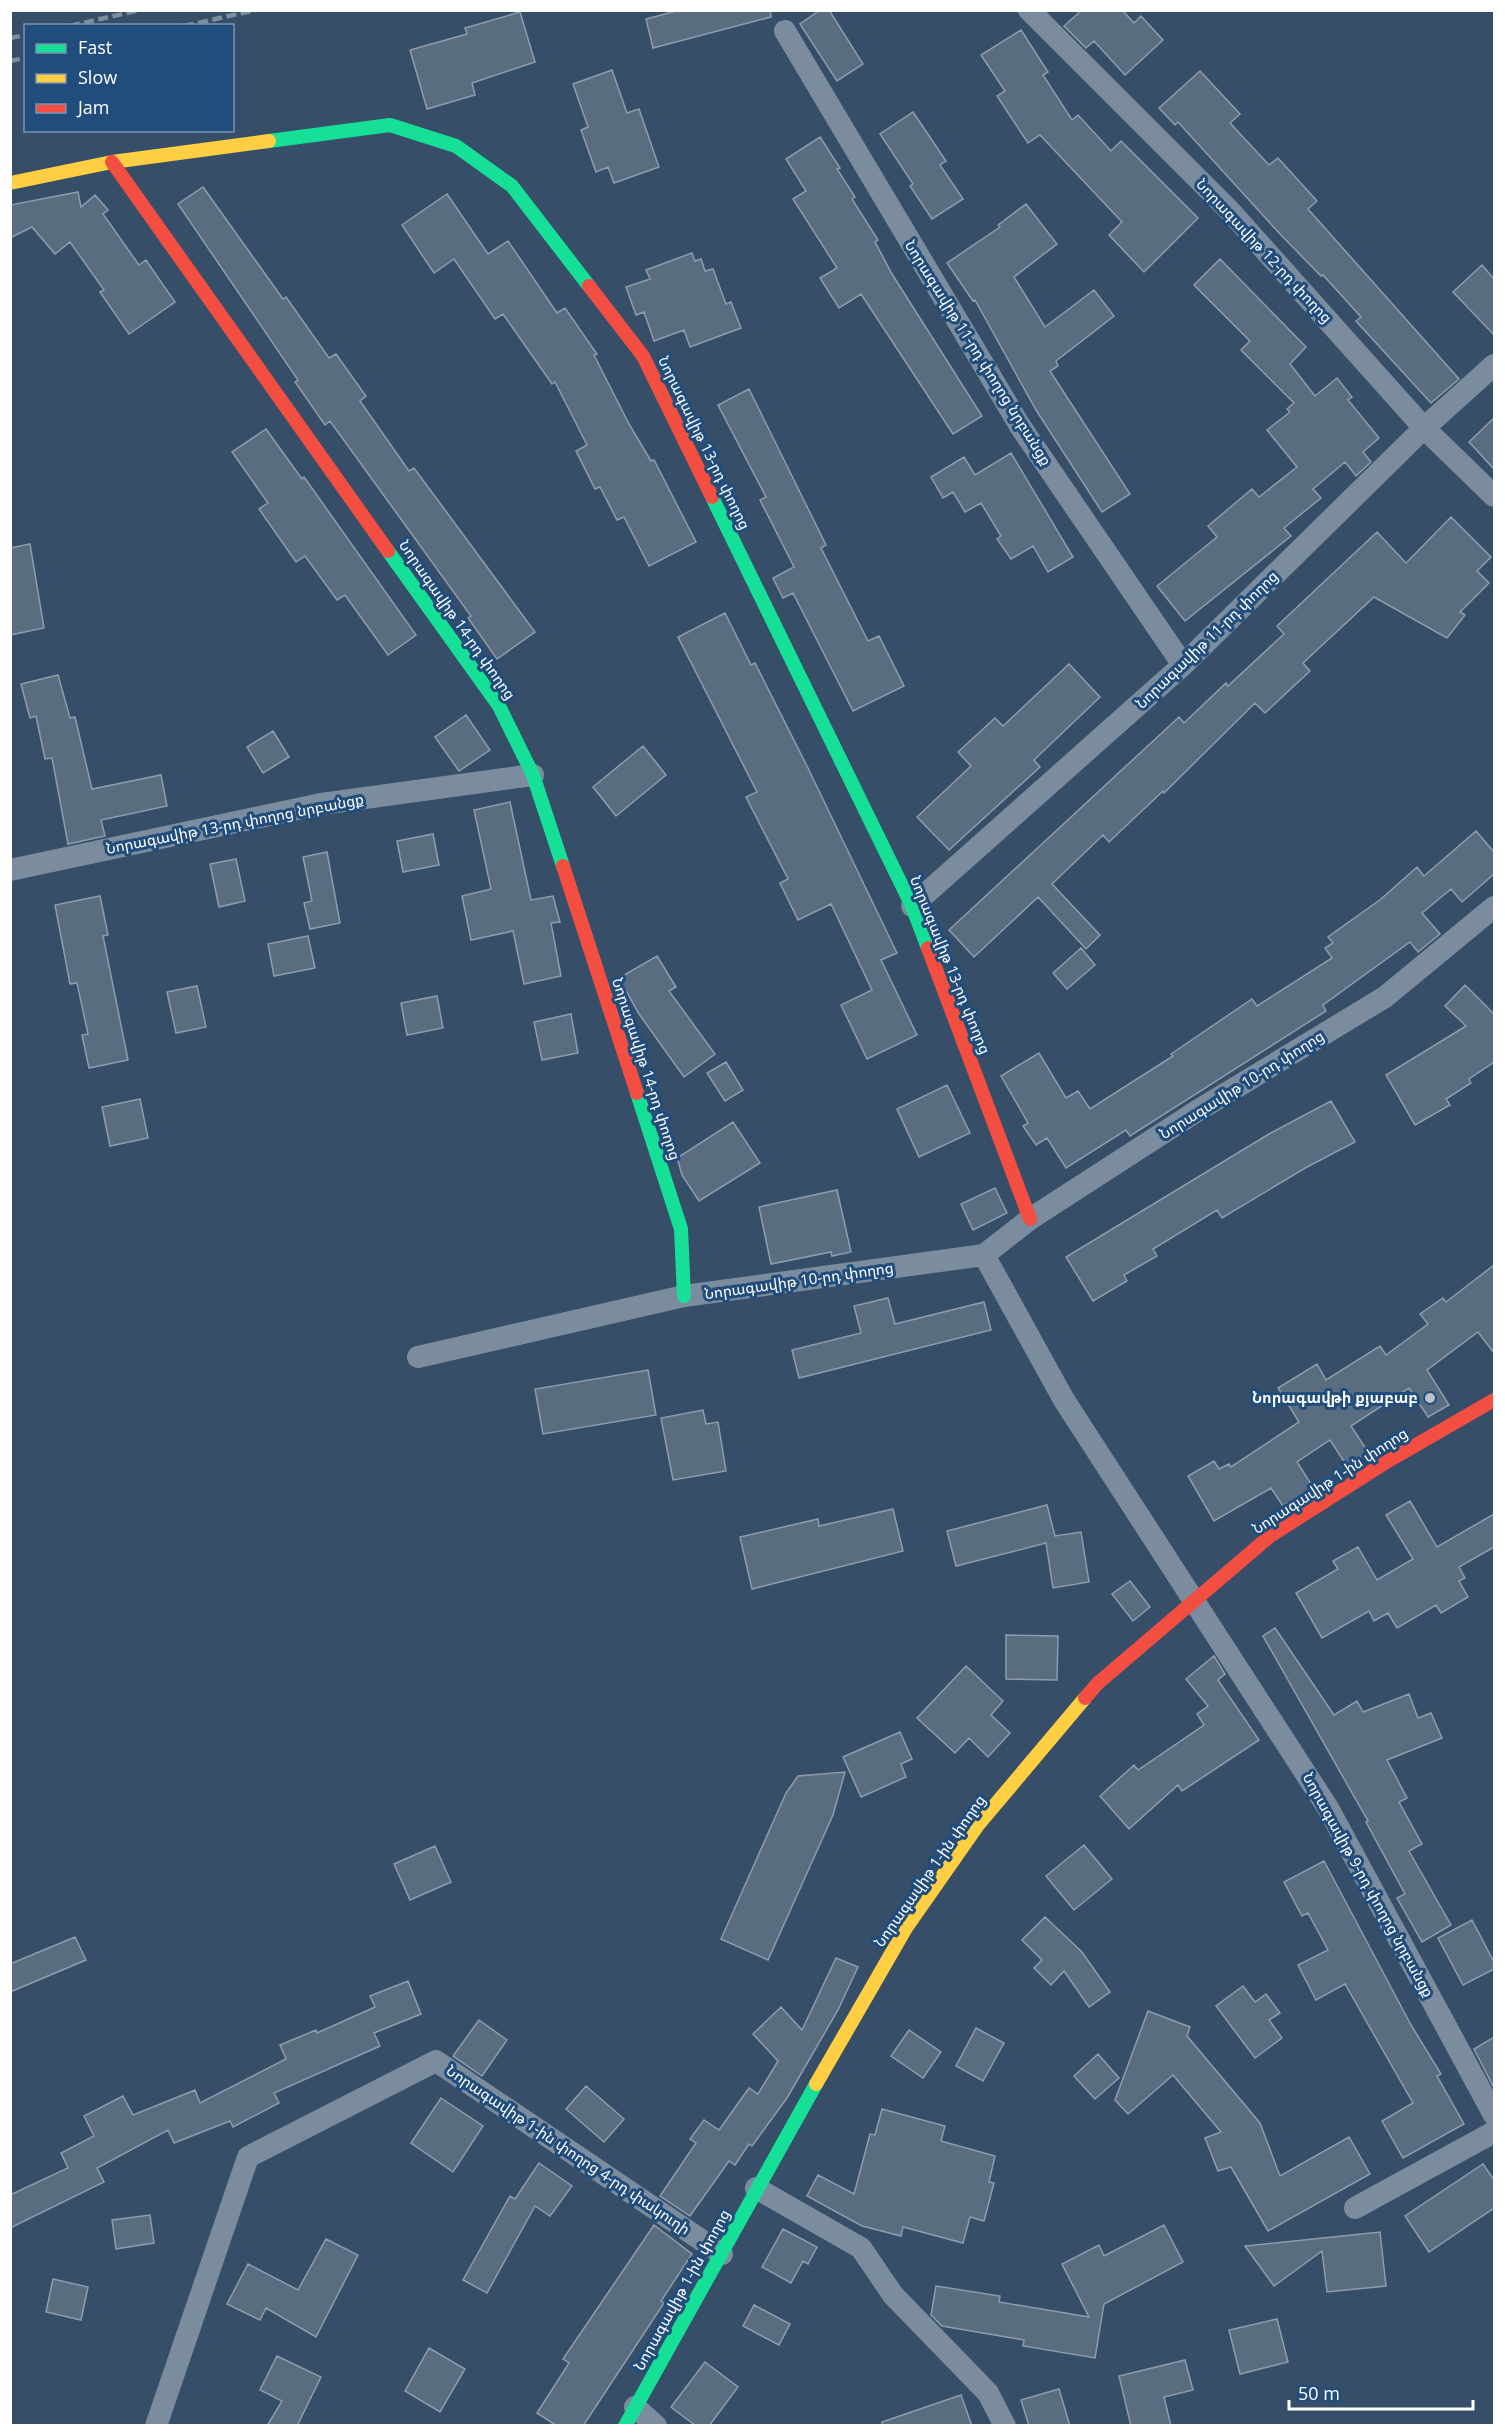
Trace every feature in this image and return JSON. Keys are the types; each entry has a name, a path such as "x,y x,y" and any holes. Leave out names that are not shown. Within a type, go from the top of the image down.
{"street":[{"name":"Նորագավիթ 12-րդ փողոց","path":"1029,10 1230,211 1424,428 1494,496"},
{"name":"Նորագավիթ 11-րդ փողոց նրբանցք","path":"785,32 1020,426 1184,665"},
{"name":"Նորագավիթ 13-րդ փողոց","path":"10,183 112,162 390,125 456,146 512,186 643,356 912,906 1030,1219"},
{"name":"Նորագավիթ 14-րդ փողոց","path":"112,162 499,706 533,775 681,1229 684,1296"},
{"name":"Նորագավիթ 11-րդ փողոց","path":"912,906 1184,665 1424,428 1494,365"},
{"name":"Նորագավիթ 13-րդ փողոց նրբանցք","path":"10,870 321,804 533,775"},
{"name":"Նորագավիթ 10-րդ փողոց","path":"418,1357 684,1296 984,1255 1030,1219 1197,1111 1385,997 1494,907"},
{"path":"984,1255 1064,1400 1192,1600"},
{"name":"Նորագավիթ 1-ին փողոց","path":"630,2416 722,2254 756,2188 906,1929 978,1826 1098,1683 1192,1600 1270,1536 1383,1464 1494,1400"},
{"name":"Նորագավիթ 9-րդ փողոց նրբանցք","path":"1192,1600 1328,1808 1494,2115"},
{"name":"Նորագավիթ 1-ին փողոց 4-րդ փակուղի","path":"156,2426 248,2157 436,2061 722,2254"},
{"path":"1355,2208 1494,2132"},
{"path":"756,2188 861,2248 893,2295 988,2393 1005,2426"},
{"path":"630,2416 656,2426"}],"building":[{"path":"680,10 770,10 771,17 653,48 646,19"},
{"path":"820,10 829,10 863,64 837,81 800,24"},
{"path":"1082,10 1122,10 1134,23 1141,16 1163,40 1125,75 1094,41 1086,48 1064,26"},
{"path":"520,12 535,62 472,83 475,95 427,109 410,50 467,34 465,28"},
{"path":"1021,30 1048,72 1043,75 1072,120 1078,115 1111,151 1121,141 1198,218 1144,272 1109,235 1122,222 1040,135 1028,143 997,96 1005,91 981,55"},
{"path":"612,70 627,113 639,109 659,167 614,183 608,167 596,172 581,130 588,127 573,84"},
{"path":"1200,71 1240,114 1230,123 1269,165 1278,158 1317,201 1308,209 1459,379 1431,403 1356,321 1361,317 1323,275 1321,276 1280,234 1178,122 1175,125 1159,108"},
{"path":"913,112 946,161 940,165 963,199 932,219 910,186 913,184 880,134"},
{"path":"820,137 855,197 852,199 878,240 875,242 892,274 982,416 953,434 861,294 839,308 820,278 837,268 793,199 806,191 786,159"},
{"path":"203,187 283,299 286,297 329,358 336,354 366,396 360,401 409,471 414,468 535,632 497,659 468,618 471,616 330,421 325,425 295,382 298,380 178,204"},
{"path":"78,192 81,207 95,195 108,210 103,214 139,265 146,260 175,302 129,334 100,292 104,290 70,242 55,254 32,227 10,238 10,205"},
{"path":"447,194 488,254 508,241 557,313 565,308 597,354 594,355 629,424 651,461 654,460 696,542 649,566 624,517 617,520 600,487 595,489 576,451 587,445 555,382 552,384 503,314 495,319 454,259 434,273 402,225"},
{"path":"1026,204 1057,244 1014,277 1045,327 1094,290 1114,316 1056,361 1058,366 1050,371 1130,494 1102,512 1036,410 975,300 973,301 947,263 1000,227 998,225"},
{"path":"692,253 695,261 701,259 705,271 713,269 726,304 731,302 741,328 690,347 684,330 654,341 644,312 636,315 626,287 650,279 646,270"},
{"path":"1220,259 1306,347 1290,364 1315,396 1337,378 1352,397 1348,400 1379,438 1363,452 1371,462 1356,476 1345,462 1313,489 1321,498 1284,528 1291,536 1185,621 1157,586 1217,537 1208,526 1252,489 1259,497 1297,467 1267,430 1290,412 1287,409 1294,403 1241,350 1250,341 1194,285"},
{"path":"1482,265 1494,279 1494,335 1453,292"},
{"path":"749,389 826,545 821,548 868,641 879,636 904,686 853,711 793,593 783,598 773,578 794,567 760,500 766,497 718,405"},
{"path":"1494,418 1494,469 1469,442"},
{"path":"266,429 302,479 304,477 416,635 388,655 345,595 337,600 305,556 296,562 259,509 268,503 232,452"},
{"path":"1011,453 1073,557 1048,572 1033,546 1011,559 997,539 1001,536 981,503 965,512 953,492 943,498 931,477 964,457 975,475"},
{"path":"1451,517 1491,557 1477,571 1489,583 1460,612 1465,615 1447,638 1374,597 1303,663 1310,671 1265,713 1255,703 1164,793 1163,791 1109,842 1103,835 1052,884 1100,935 1086,949 1038,897 974,957 949,930 1179,717 1184,723 1226,683 1228,686 1284,634 1277,626 1377,532 1406,563"},
{"path":"30,544 44,628 10,635 10,548"},
{"path":"725,613 751,665 755,663 897,953 881,960 917,1035 867,1059 841,1005 872,990 831,904 798,920 780,883 788,879 746,797 757,792 678,637"},
{"path":"1069,664 1100,697 1034,760 1040,767 949,850 917,817 971,766 958,752 995,718 1003,726"},
{"path":"58,675 70,718 75,717 92,789 161,775 167,806 101,820 105,836 68,844 52,758 45,759 36,716 30,718 21,684"},
{"path":"466,715 490,750 459,771 435,737"},
{"path":"273,731 289,757 263,773 247,747"},
{"path":"643,746 666,775 616,816 593,787"},
{"path":"510,802 531,900 553,896 560,922 551,923 561,976 524,984 513,931 471,940 462,896 491,889 474,810"},
{"path":"1476,831 1494,852 1494,874 1462,902 1451,889 1422,913 1440,934 1418,952 1410,942 1323,1005 1326,1011 1130,1136 1126,1130 1066,1168 1047,1138 1036,1145 1023,1126 1028,1123 1001,1076 1039,1053 1066,1098 1078,1091 1090,1109 1173,1056 1171,1054 1252,999 1257,1006 1332,958 1325,948 1333,943 1328,937 1381,899 1417,867 1424,876"},
{"path":"433,834 439,865 403,872 397,841"},
{"path":"327,852 340,923 310,929 304,903 312,901 303,857"},
{"path":"236,859 245,901 219,907 210,864"},
{"path":"100,896 108,935 103,936 128,1060 89,1068 82,1035 88,1034 77,983 70,984 55,905"},
{"path":"308,936 315,968 274,976 268,944"},
{"path":"1081,948 1095,965 1067,989 1053,973"},
{"path":"657,956 676,987 669,991 715,1054 684,1077 639,1014 619,978"},
{"path":"1465,985 1494,1014 1494,1062 1469,1079 1471,1083 1446,1099 1450,1105 1415,1125 1386,1075 1466,1026 1445,1006"},
{"path":"197,986 206,1027 176,1033 167,992"},
{"path":"437,996 443,1028 407,1035 401,1003"},
{"path":"571,1014 578,1053 542,1060 534,1022"},
{"path":"726,1062 743,1090 725,1101 707,1073"},
{"path":"947,1085 970,1133 919,1157 897,1109"},
{"path":"140,1099 148,1138 110,1146 102,1107"},
{"path":"1331,1101 1355,1142 1307,1167 1222,1218 1217,1210 1153,1249 1157,1256 1124,1275 1127,1281 1093,1301 1066,1257 1269,1134"},
{"path":"733,1122 760,1163 699,1201 682,1175 677,1158"},
{"path":"995,1188 1007,1213 973,1230 961,1204"},
{"path":"837,1190 851,1252 832,1256 831,1252 771,1264 759,1207"},
{"path":"1494,1265 1494,1353 1478,1332 1427,1370 1449,1405 1428,1417 1409,1388 1351,1426 1368,1452 1347,1466 1330,1440 1297,1462 1313,1487 1283,1506 1271,1488 1214,1521 1188,1476 1214,1461 1219,1469 1229,1464 1231,1467 1299,1422 1278,1388 1317,1364 1326,1380 1380,1346 1386,1355 1428,1324 1420,1314 1443,1298 1446,1302"},
{"path":"888,1298 895,1324 984,1302 991,1330 799,1378 792,1350 861,1333 854,1306"},
{"path":"648,1370 656,1415 543,1434 535,1389"},
{"path":"703,1410 706,1424 718,1422 726,1471 673,1480 661,1418"},
{"path":"1410,1501 1437,1547 1494,1514 1494,1547 1459,1567 1465,1578 1459,1581 1468,1597 1441,1613 1436,1605 1397,1628 1388,1613 1374,1621 1369,1611 1322,1638 1296,1593 1338,1569 1333,1561 1358,1547 1377,1580 1413,1559 1386,1515"},
{"path":"1047,1505 1055,1536 1081,1532 1089,1582 1053,1588 1046,1543 956,1566 947,1531"},
{"path":"893,1509 903,1551 752,1589 740,1537 818,1519 819,1526"},
{"path":"1130,1581 1150,1607 1133,1621 1112,1594"},
{"path":"1275,1628 1334,1715 1357,1701 1363,1712 1409,1694 1418,1718 1431,1713 1442,1738 1387,1760 1407,1798 1399,1802 1422,1844 1409,1851 1451,1925 1422,1942 1397,1898 1405,1894 1366,1822 1368,1821 1263,1636"},
{"path":"1006,1635 1058,1636 1057,1680 1006,1679"},
{"path":"1214,1656 1225,1674 1218,1680 1259,1740 1182,1791 1178,1785 1129,1829 1100,1796 1134,1765 1138,1770 1204,1725 1197,1714 1208,1706 1186,1679"},
{"path":"966,1666 1003,1701 991,1715 1010,1733 988,1757 969,1738 955,1753 917,1718"},
{"path":"900,1732 912,1759 901,1764 906,1777 861,1797 843,1757"},
{"path":"845,1772 833,1815 768,1960 721,1939 786,1793 798,1776"},
{"path":"1084,1845 1112,1879 1074,1910 1046,1876"},
{"path":"435,1846 451,1882 410,1900 394,1864"},
{"path":"1324,1861 1411,2025 1441,2074 1437,2076 1464,2124 1403,2158 1382,2121 1413,2103 1345,1984 1316,2000 1298,1965 1328,1950 1308,1913 1302,1916 1284,1882"},
{"path":"1045,1917 1082,1952 1110,1992 1089,2007 1064,1971 1051,1985 1034,1968 1042,1960 1022,1940"},
{"path":"1472,1920 1494,1962 1494,1969 1463,1985 1438,1938"},
{"path":"75,1937 86,1960 10,1992 10,1964"},
{"path":"836,1958 858,1967 838,2010 787,2098 752,2146 749,2144 735,2165 729,2161 690,2216 660,2196 696,2143 690,2139 704,2120 719,2130 749,2088 758,2094 778,2061 753,2034 781,2007 802,2030"},
{"path":"408,1981 421,2014 374,2033 380,2046 274,2093 279,2103 233,2127 230,2121 174,2143 168,2130 97,2168 104,2182 10,2228 10,2195 68,2168 61,2153 94,2136 84,2116 123,2096 133,2115 195,2090 200,2103 286,2059 280,2045 316,2030 317,2033 375,2007 370,1996"},
{"path":"1243,1986 1255,2002 1266,1994 1280,2013 1269,2020 1282,2038 1255,2058 1216,2006"},
{"path":"1148,2011 1190,2027 1187,2036 1260,2123 1280,2176 1349,2137 1370,2174 1268,2231 1231,2167 1218,2171 1205,2138 1221,2132 1173,2075 1128,2114 1115,2100"},
{"path":"479,2020 507,2040 482,2076 453,2056"},
{"path":"976,2028 1004,2043 983,2081 956,2066"},
{"path":"909,2030 941,2052 923,2078 891,2056"},
{"path":"1494,2037 1494,2088 1474,2049"},
{"path":"1098,2054 1119,2078 1095,2099 1074,2076"},
{"path":"586,2086 624,2119 604,2142 566,2109"},
{"path":"441,2098 483,2126 453,2172 411,2143"},
{"path":"882,2109 945,2126 941,2141 995,2156 989,2182 994,2183 984,2221 970,2217 963,2243 903,2227 901,2236 862,2226 807,2196 818,2175 854,2194 870,2134 875,2135"},
{"path":"539,2163 572,2186 550,2216 535,2206 487,2293 463,2280 510,2196 515,2199"},
{"path":"1483,2164 1494,2180 1494,2208 1429,2252 1405,2216"},
{"path":"150,2215 154,2243 116,2249 112,2220"},
{"path":"654,2225 692,2254 661,2301 664,2303 583,2426 557,2426 537,2413 569,2363 563,2359"},
{"path":"1164,2225 1183,2262 1104,2304 1095,2358 1023,2346 1024,2340 942,2326 931,2315 936,2286 1000,2296 999,2302 1089,2317 1062,2264 1099,2245 1104,2256"},
{"path":"783,2229 817,2247 808,2264 803,2261 791,2283 762,2267"},
{"path":"1380,2232 1386,2286 1327,2292 1322,2251 1274,2286 1245,2246"},
{"path":"326,2239 358,2255 316,2337 266,2308 260,2320 227,2304 248,2264 298,2290"},
{"path":"53,2279 88,2287 81,2320 46,2312"},
{"path":"754,2305 790,2324 779,2345 743,2326"},
{"path":"1277,2319 1288,2362 1240,2374 1229,2330"},
{"path":"429,2348 465,2369 440,2412 405,2391"},
{"path":"277,2356 321,2377 297,2426 267,2426 282,2401 260,2390"},
{"path":"1185,2360 1193,2390 1164,2397 1171,2426 1131,2426 1119,2376"},
{"path":"705,2362 738,2387 709,2426 696,2426 671,2407"},
{"path":"1059,2389 1070,2426 1029,2426 1021,2400"},
{"path":"961,2395 972,2426 882,2426 882,2422"}],"railway":[{"path":"79,24 140,10"},
{"path":"193,24 256,10"},
{"path":"10,38 24,35"},
{"path":"10,61 24,58"}],"traffic: fast":[{"path":"269,141 390,125 456,146 512,186 589,286"},
{"path":"712,497 912,906 928,948"},
{"path":"388,551 499,706 533,775 563,866"},
{"path":"637,1093 681,1229 684,1296"},
{"path":"625,2426 816,2084"}],"traffic: slow":[{"path":"10,183 112,162 269,141"},
{"path":"816,2084 906,1928 978,1825 1085,1698"}],"traffic: jam":[{"path":"112,162 388,551"},
{"path":"589,286 643,356 712,497"},
{"path":"563,866 637,1093"},
{"path":"928,948 1030,1219"},
{"path":"1085,1698 1098,1683 1270,1536 1383,1464 1494,1400"}],"place":[{"name":"Նորագավթի քյաբաբ","path":"1430,1398"}]}
